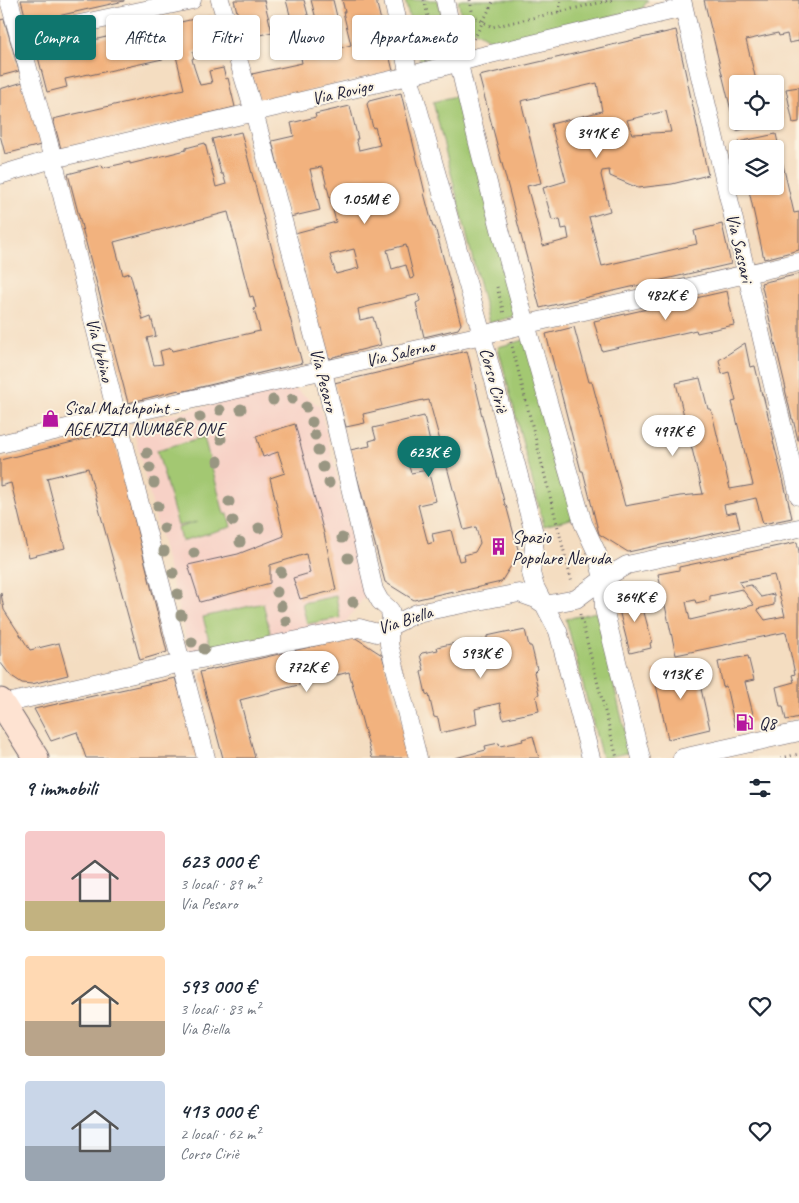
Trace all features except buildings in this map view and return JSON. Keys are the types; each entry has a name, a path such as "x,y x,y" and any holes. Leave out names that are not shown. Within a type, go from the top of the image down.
{"street":[{"name":"Via Urbino","path":"9,0 15,22"},
{"path":"96,21 192,0"},
{"name":"Via Pesaro","path":"220,0 254,112 323,371 374,590 380,601 390,610 389,644 418,758"},
{"name":"Corso Ciriè","path":"393,0 409,76 482,335 535,537 531,573 535,587 558,631 591,758"},
{"path":"445,0 468,105 525,324 583,524 597,553 603,580 604,609 641,758"},
{"name":"Via Rovigo","path":"0,175 53,159 409,76 683,4"},
{"name":"Via Sassari","path":"683,4 799,496"},
{"name":"Via Urbino","path":"25,60 53,159 117,416 206,758"},
{"name":"Via Salerno","path":"0,444 799,262"},
{"path":"545,605 576,599 627,565 799,528"},
{"name":"Via Biella","path":"1,705 181,663 359,628 376,633 418,613 519,593 536,599 545,605"},
{"path":"1,705 36,758"},
{"path":"682,758 799,732"}],"path":[{"path":"424,0 441,67"},
{"path":"470,0 473,16 492,27 612,0"},
{"path":"475,36 494,0"},
{"path":"559,12 561,0"},
{"path":"495,280 616,758"},
{"path":"781,758 799,754"}],"shaded area":[{"path":"290,386 320,406 365,596 345,623 190,655 132,424"}],"green space":[{"path":"405,0 438,0 442,15 409,15"},
{"path":"458,0 648,0 642,9 497,44 475,31 475,15 461,15"},
{"path":"420,60 433,60 421,63"},
{"path":"463,94 519,315 489,323 433,102"},
{"path":"528,339 574,518 544,526 498,347"},
{"path":"204,437 224,514 228,514 231,527 181,541 178,528 197,522 178,526 157,450"},
{"path":"336,596 340,618 307,624 302,603"},
{"path":"263,603 271,636 211,648 203,617"},
{"path":"596,612 630,752 605,758 602,758 566,619"}],"place":[{"name":"Sisal Matchpoint - AGENZIA NUMBER ONE","path":"50,418"},
{"name":"Spazio Popolare Neruda","path":"498,547"},
{"name":"Q8","path":"745,723"}]}
